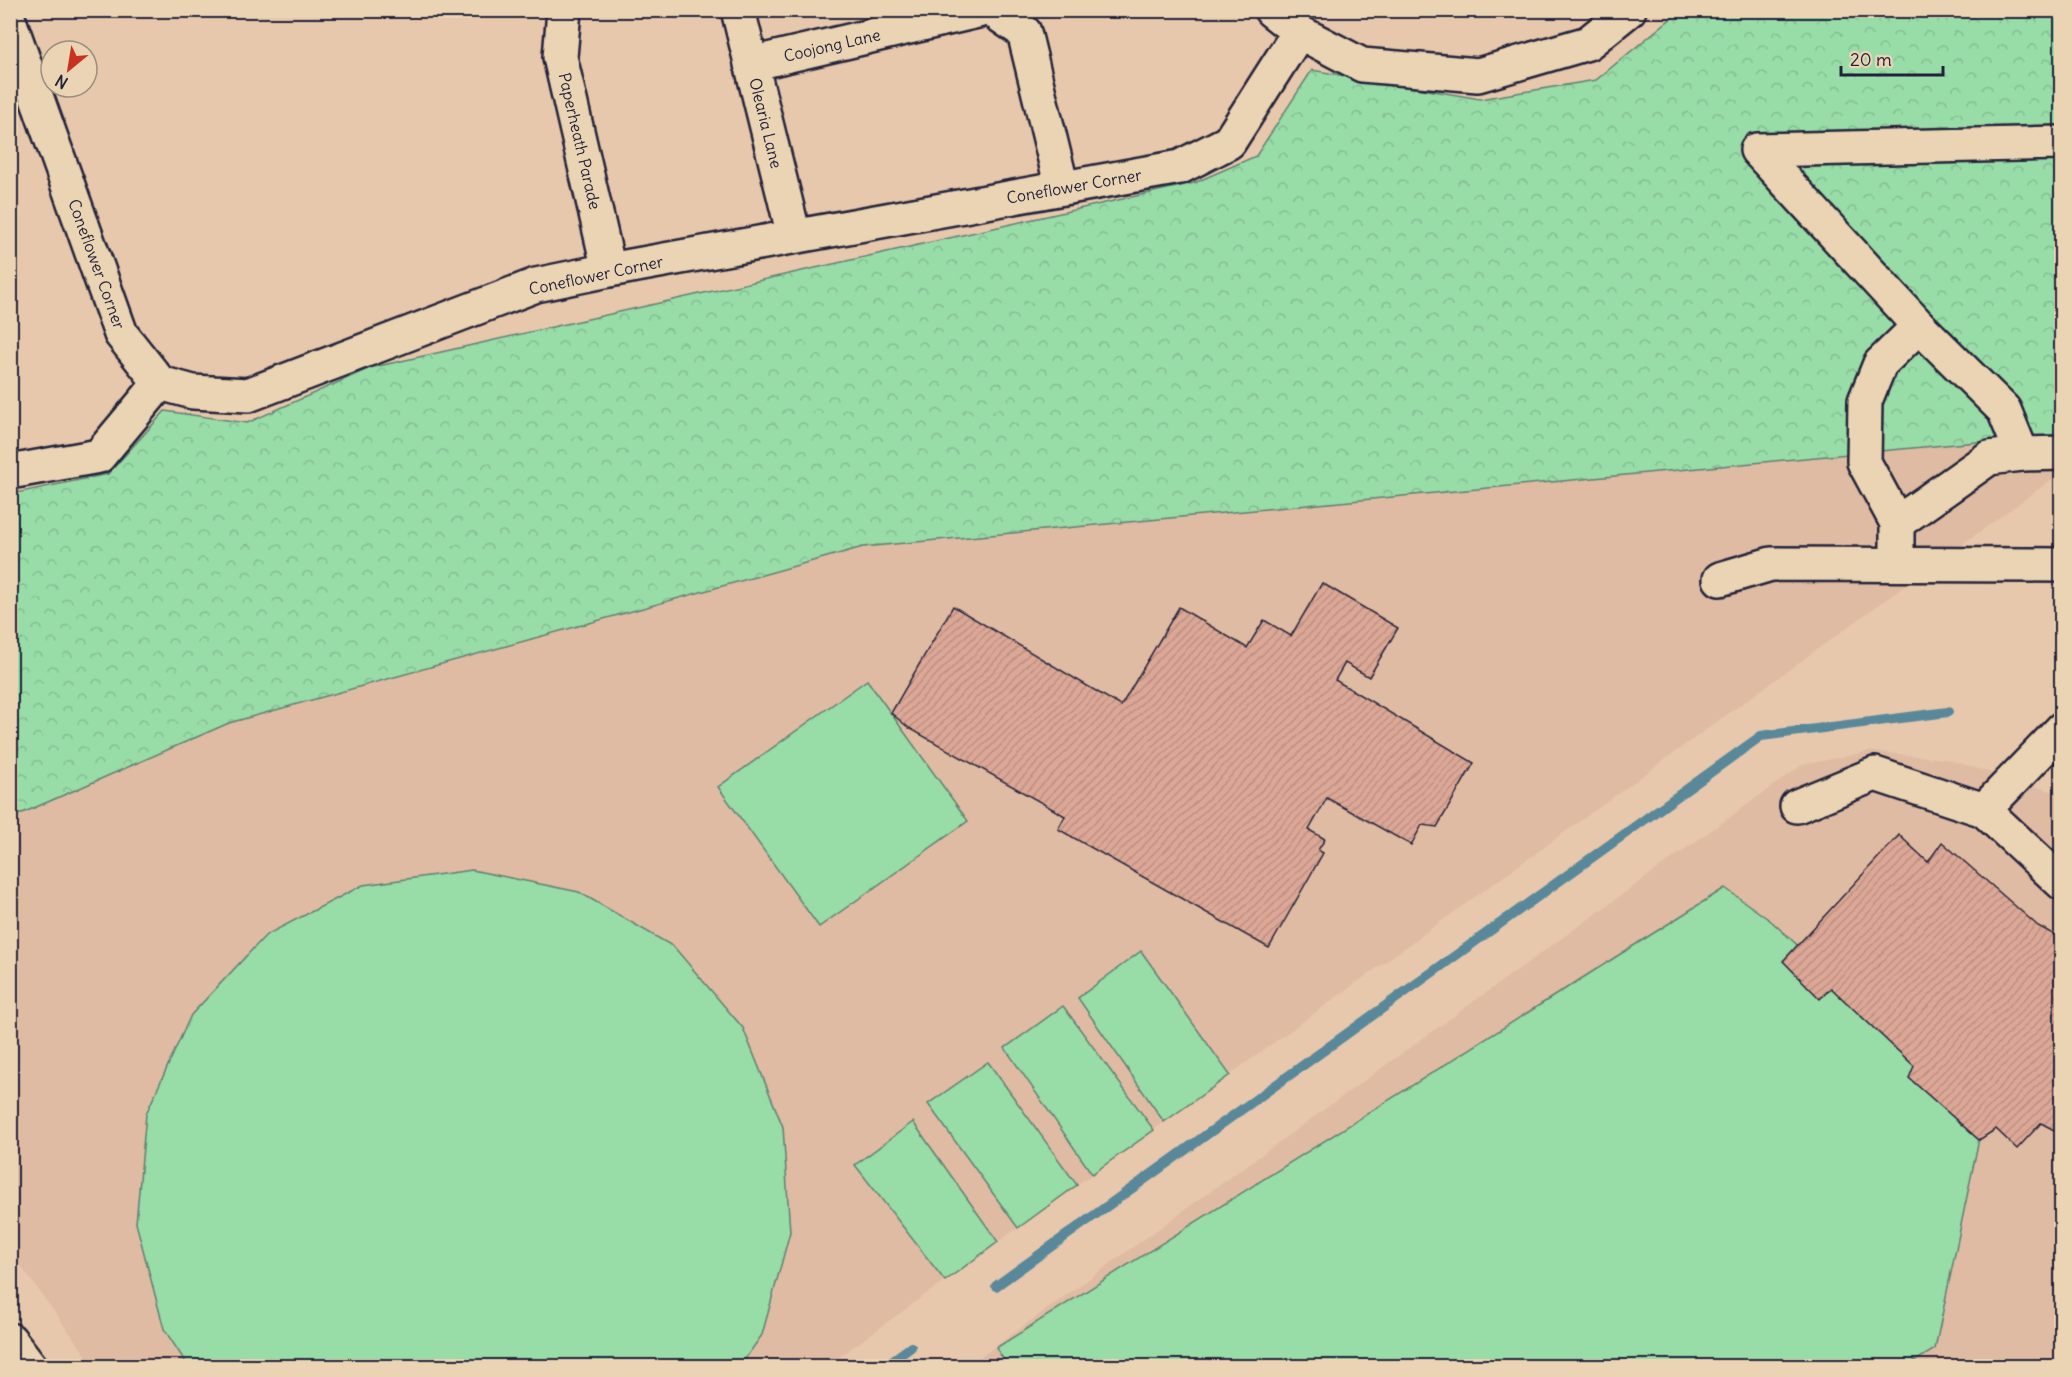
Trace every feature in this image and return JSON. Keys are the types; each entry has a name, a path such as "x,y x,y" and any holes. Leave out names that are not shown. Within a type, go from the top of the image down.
{"street":[{"name":"Paperheath Parade","path":"564,10 560,57 609,270"},
{"name":"Olearia Lane","path":"738,10 794,236"},
{"name":"Coojong Lane","path":"751,64 982,10"},
{"path":"992,10 1024,33 1062,188"},
{"path":"1271,10 1299,32 1362,65 1478,75 1588,43 1629,10"},
{"name":"Coneflower Corner","path":"10,23 121,334 160,383 193,392 248,395 536,285 1180,167 1229,142 1299,32"},
{"path":"2022,454 2004,410 1919,326 1757,150 2061,142"},
{"path":"1897,564 1898,523 1864,462 1865,401 1880,364 1919,326"},
{"path":"10,472 99,456 160,383"},
{"path":"1898,523 1989,458 2061,453"},
{"path":"1720,579 1771,564 2061,565"},
{"path":"1984,810 2061,729"},
{"path":"1797,806 1875,774 1984,810 2061,883"},
{"path":"10,1340 30,1366"}],"shaded area":[{"path":"2061,434 2061,473 827,1366 94,1366 11,1253 10,818 229,723 863,547"},
{"path":"1870,751 1946,759 2061,794 2061,1366 968,1366 1802,765"}],"green space":[{"path":"1680,11 2061,11 2061,434 863,547 229,723 11,818 11,494 108,474 165,411 247,423 370,368 1194,183 1256,156 1312,70 1480,99 1596,80"},
{"path":"867,680 968,821 819,927 718,787"},
{"path":"472,870 579,892 674,947 743,1028 783,1127 790,1232 762,1335 740,1366 188,1366 164,1329 136,1223 146,1114 191,1015 266,935 363,885"},
{"path":"1725,888 1771,921 1984,1115 1935,1349 1907,1366 1008,1366 996,1348"},
{"path":"1141,951 1230,1075 1164,1122 1078,998"},
{"path":"1063,1006 1154,1130 1092,1174 1005,1048"},
{"path":"988,1062 1077,1185 1018,1228 928,1104"},
{"path":"913,1122 998,1242 945,1281 855,1165"}],"building":[{"path":"1322,583 1398,628 1369,677 1345,663 1335,680 1474,763 1437,827 1422,825 1411,845 1327,798 1309,830 1325,839 1318,850 1323,853 1269,948 1058,829 1065,816 909,728 891,713 953,606 1121,706 1179,607 1247,648 1264,620 1291,636"},
{"path":"1899,835 1928,862 1942,842 2038,926 2062,939 2062,1117 2054,1130 2041,1123 2017,1149 1996,1129 1979,1140 1909,1078 1914,1066 1831,988 1820,999 1783,961"}],"waterway":[{"path":"996,1286 1761,736 1948,712"},
{"path":"885,1366 911,1347"}]}
